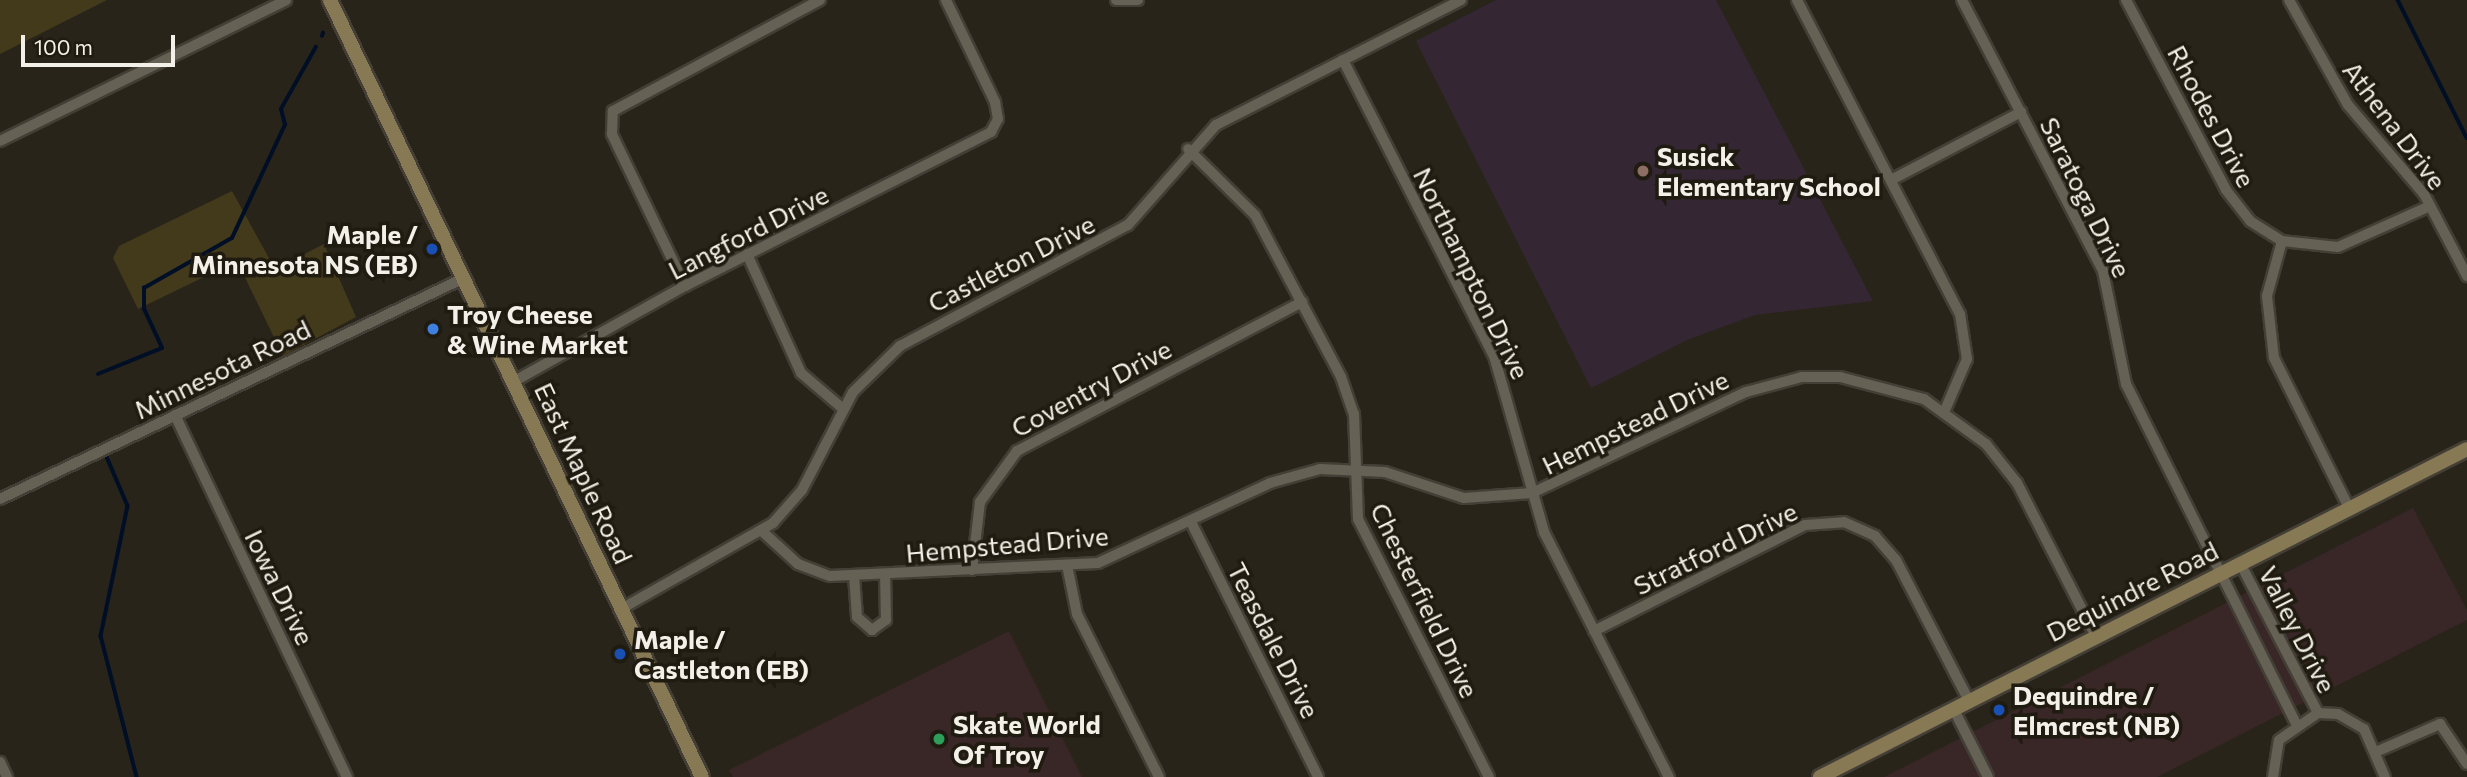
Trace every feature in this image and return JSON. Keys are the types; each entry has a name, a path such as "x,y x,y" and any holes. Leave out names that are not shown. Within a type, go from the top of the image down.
{"main road":[{"name":"East Maple Road","path":"330,0 702,777"},
{"name":"Dequindre Road","path":"1820,777 2467,449"}],"street":[{"path":"0,141 285,0"},
{"path":"685,286 612,134 613,111 820,0"},
{"name":"Langford Drive","path":"513,382 685,286 982,138 998,119 946,0"},
{"path":"1117,0 1138,0"},
{"path":"1797,0 1891,180 1966,334 1965,372 1945,411"},
{"name":"Saratoga Drive","path":"1962,0 2108,283 2126,384 2222,572"},
{"name":"Rhodes Drive","path":"2126,0 2226,191 2250,221 2282,241"},
{"name":"Athena Drive","path":"2289,0 2348,105 2430,206 2467,276"},
{"name":"Castleton Drive","path":"621,609 763,532 802,490 842,408 877,365 914,336 1134,221 1188,149 1216,125 1456,1"},
{"name":"Northampton Drive","path":"1343,60 1494,356 1544,532 1669,777"},
{"path":"1891,180 2021,112"},
{"name":"Chesterfield Drive","path":"1188,149 1246,202 1302,302 1349,397 1362,530 1489,777"},
{"path":"2349,508 2274,358 2267,296 2282,241 2338,247 2430,206"},
{"path":"747,254 801,373 842,408"},
{"name":"Minnesota Road","path":"0,499 464,278"},
{"name":"Coventry Drive","path":"972,570 980,502 1017,451 1302,302"},
{"name":"Hempstead Drive","path":"763,532 798,564 854,576 1068,565 1118,558 1291,475 1355,468 1464,498 1532,493 1746,392 1802,377 1870,380 1945,411 1986,444 2017,483 2096,637"},
{"name":"Iowa Drive","path":"174,415 347,777"},
{"name":"Teasdale Drive","path":"1191,522 1318,777"},
{"name":"Stratford Drive","path":"1594,631 1805,525 1844,522 1867,531 1891,553 1969,701"},
{"name":"Valley Drive","path":"2240,563 2318,713"},
{"path":"1068,565 1077,614 1159,777"},
{"name":"Valley Drive","path":"2222,572 2297,723"},
{"path":"854,576 857,617 872,629 886,620 885,575"},
{"path":"1954,710 1988,777"},
{"path":"2273,777 2273,751 2297,723 2318,713 2353,720 2378,751 2385,777"},
{"path":"2378,751 2440,724 2467,764"},
{"path":"0,762 7,777"}],"shaded area":[{"path":"0,0 107,0 0,54"},
{"name":"Susick Elementary School","path":"1496,0 1716,0 1873,301 1755,315 1687,340 1591,388 1416,41"},
{"path":"232,191 275,269 324,244 356,317 283,356 237,261 138,309 113,258 119,246"},
{"path":"2413,508 2467,610 2467,620 2157,777 1884,777"},
{"path":"1009,631 1082,777 733,777 729,770"}],"waterway":[{"path":"2398,0 2467,138"},
{"path":"98,374 162,348 144,309 144,288 232,238 285,125 281,109 316,47"},
{"path":"107,457 128,506 101,636 137,777"}],"place":[{"name":"Susick Elementary School","path":"1643,171"},
{"name":"Maple / Minnesota NS (EB)","path":"432,249"},
{"name":"Troy Cheese & Wine Market","path":"433,329"},
{"name":"Maple / Castleton (EB)","path":"620,654"},
{"name":"Dequindre / Elmcrest (NB)","path":"1999,710"},
{"name":"Skate World Of Troy","path":"939,739"}]}
